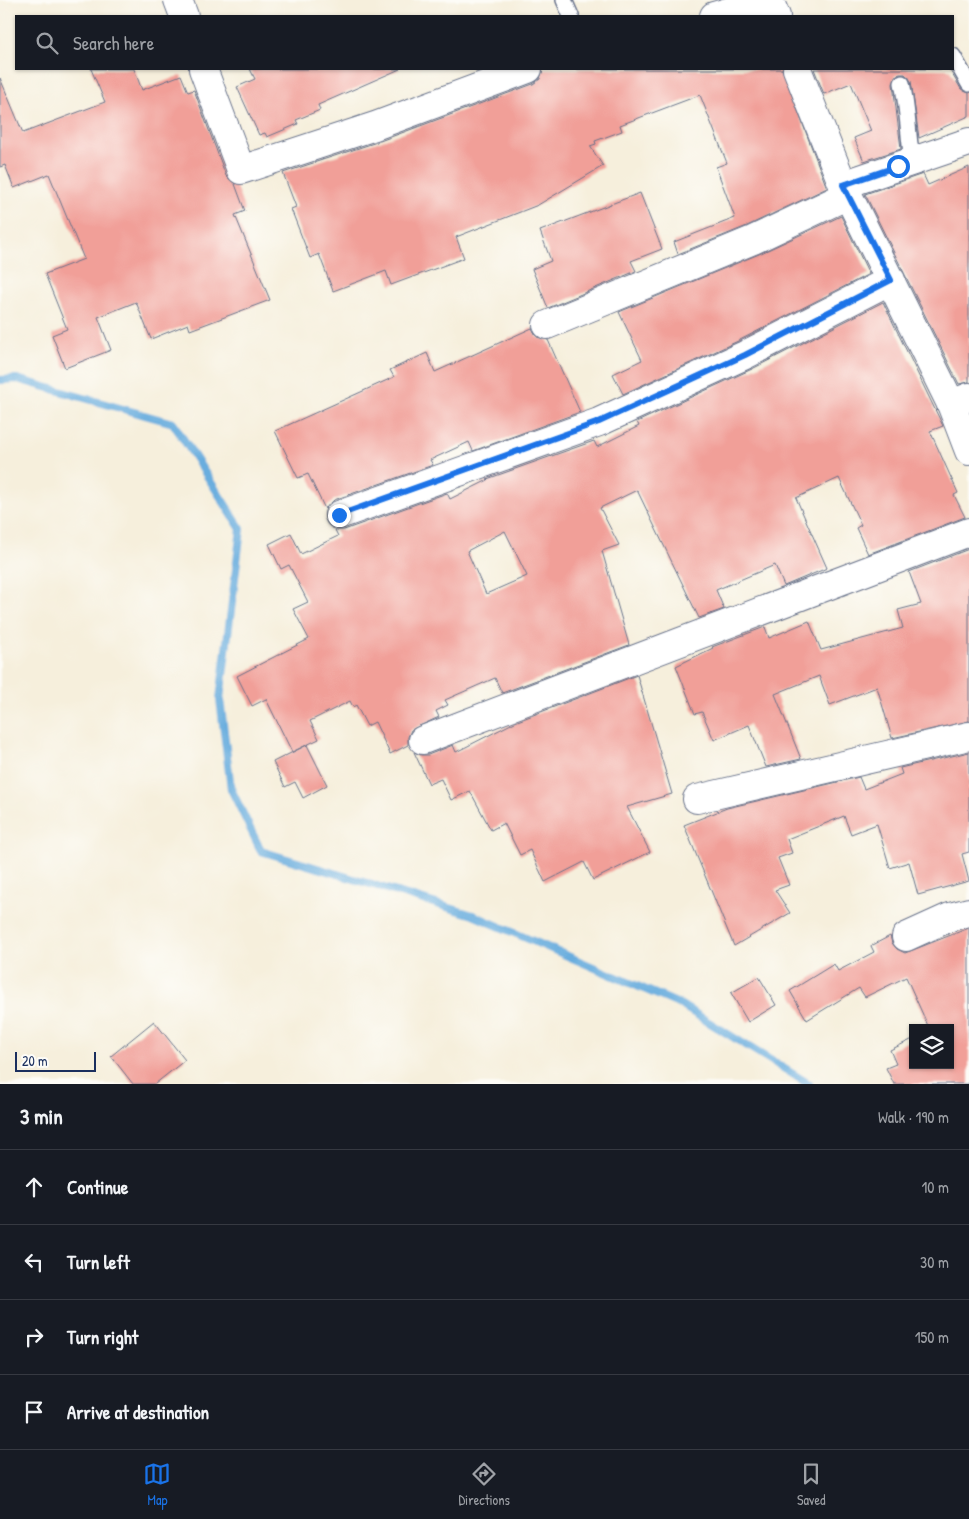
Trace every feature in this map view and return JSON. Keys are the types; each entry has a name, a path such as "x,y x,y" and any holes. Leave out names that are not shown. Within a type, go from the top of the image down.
{"street":[{"path":"178,0 184,15"},
{"path":"717,15 769,0 776,15"},
{"path":"204,70 241,170 375,126 525,70"},
{"path":"797,70 846,190 891,280 960,400 969,451"},
{"path":"547,325 753,240 846,190 912,160 969,142"},
{"path":"339,515 599,422 745,355 891,280"},
{"path":"423,740 969,532"},
{"path":"698,799 969,736"},
{"path":"906,937 950,917 969,912"}],"lane":[{"path":"564,0 571,15"},
{"path":"954,58 969,84"},
{"path":"902,83 908,106 908,136 912,160"}],"building":[{"path":"91,70 134,70 142,90 181,75 188,92 194,90 226,176 235,184 245,211 235,215 270,300 190,330 188,324 151,339 136,302 98,317 111,350 65,368 52,335 67,329 45,274 84,259 49,174 14,188 5,165 0,167 0,78 23,133 105,102"},
{"path":"250,70 398,70 318,105 320,110 296,120 298,124 267,137 265,133 259,135 237,87 255,79"},
{"path":"543,70 782,70 827,188 747,226 678,254 674,242 735,218 716,167 727,163 700,95 620,125 622,131 595,141 596,144 590,146 603,166 538,205 456,237 464,258 391,285 386,271 333,291 319,254 310,258 291,209 296,207 283,173 380,141 533,84 540,79"},
{"path":"814,70 950,70 961,89 969,93 969,116 919,138 911,81 905,74 895,76 893,84 901,149 864,161 854,138 871,131 851,83 824,94"},
{"path":"969,167 969,382 959,384 865,194 923,174 928,185"},
{"path":"640,193 662,249 631,261 636,271 548,308 532,269 551,261 540,231"},
{"path":"841,216 869,274 738,341 623,394 613,374 642,360 619,312 759,254"},
{"path":"883,302 943,426 930,431 958,493 954,495 965,517 868,554 856,528 861,525 839,478 796,498 827,568 784,586 775,565 716,590 724,609 699,618 637,490 600,508 619,545 602,551 629,645 502,693 495,678 445,700 448,705 436,711 439,717 411,730 408,737 408,745 390,754 375,722 367,726 356,705 353,707 350,701 310,721 319,739 292,752 266,699 252,706 237,676 309,639 293,609 308,602 289,565 281,569 269,544 291,533 301,554 338,536 335,530 344,530 447,493 450,499 487,479 594,441 597,447 639,426 637,422 752,369","holes":["505,531 527,576 486,594 467,551"]},
{"path":"532,328 537,337 548,340 580,412 473,451 469,442 430,460 433,465 334,500 325,509 308,474 298,478 275,431 394,377 390,370 427,353 435,372"},
{"path":"969,549 969,721 892,738 877,687 830,705 819,676 775,694 801,759 766,767 749,725 714,740 702,712 695,714 676,666 712,647 765,627 769,638 809,621 821,650 903,628 898,610 921,604 909,572"},
{"path":"637,675 672,794 627,807 650,852 593,880 584,862 545,882 530,850 520,855 504,823 491,830 470,791 451,800 441,779 429,784 414,752 428,755 453,745 456,752 515,722"},
{"path":"307,745 327,785 303,798 295,782 285,787 273,762"},
{"path":"969,752 969,852 962,854 969,881 918,895 909,862 890,868 877,824 851,834 844,816 787,839 792,853 778,858 789,885 775,890 790,913 734,946 684,825 727,808 859,777 864,789 902,774 900,768"},
{"path":"969,928 969,1084 894,1084 886,1068 896,1064 890,1050 909,1041 909,1069 954,1069 954,1024 927,1024 906,977 865,997 859,988 807,1020 790,991 834,964 838,971 874,952 871,946 890,936 892,943 897,949 905,953"},
{"path":"759,977 776,1005 748,1022 731,993"},
{"path":"154,1021 185,1060 155,1084 133,1084 111,1056"}],"waterway":[{"path":"0,380 17,379 173,423 241,529 220,699 231,789 261,851 473,915 681,1005 809,1084"}],"route":[{"path":"339,515 599,422 745,355 891,280 843,185 898,166"}]}
